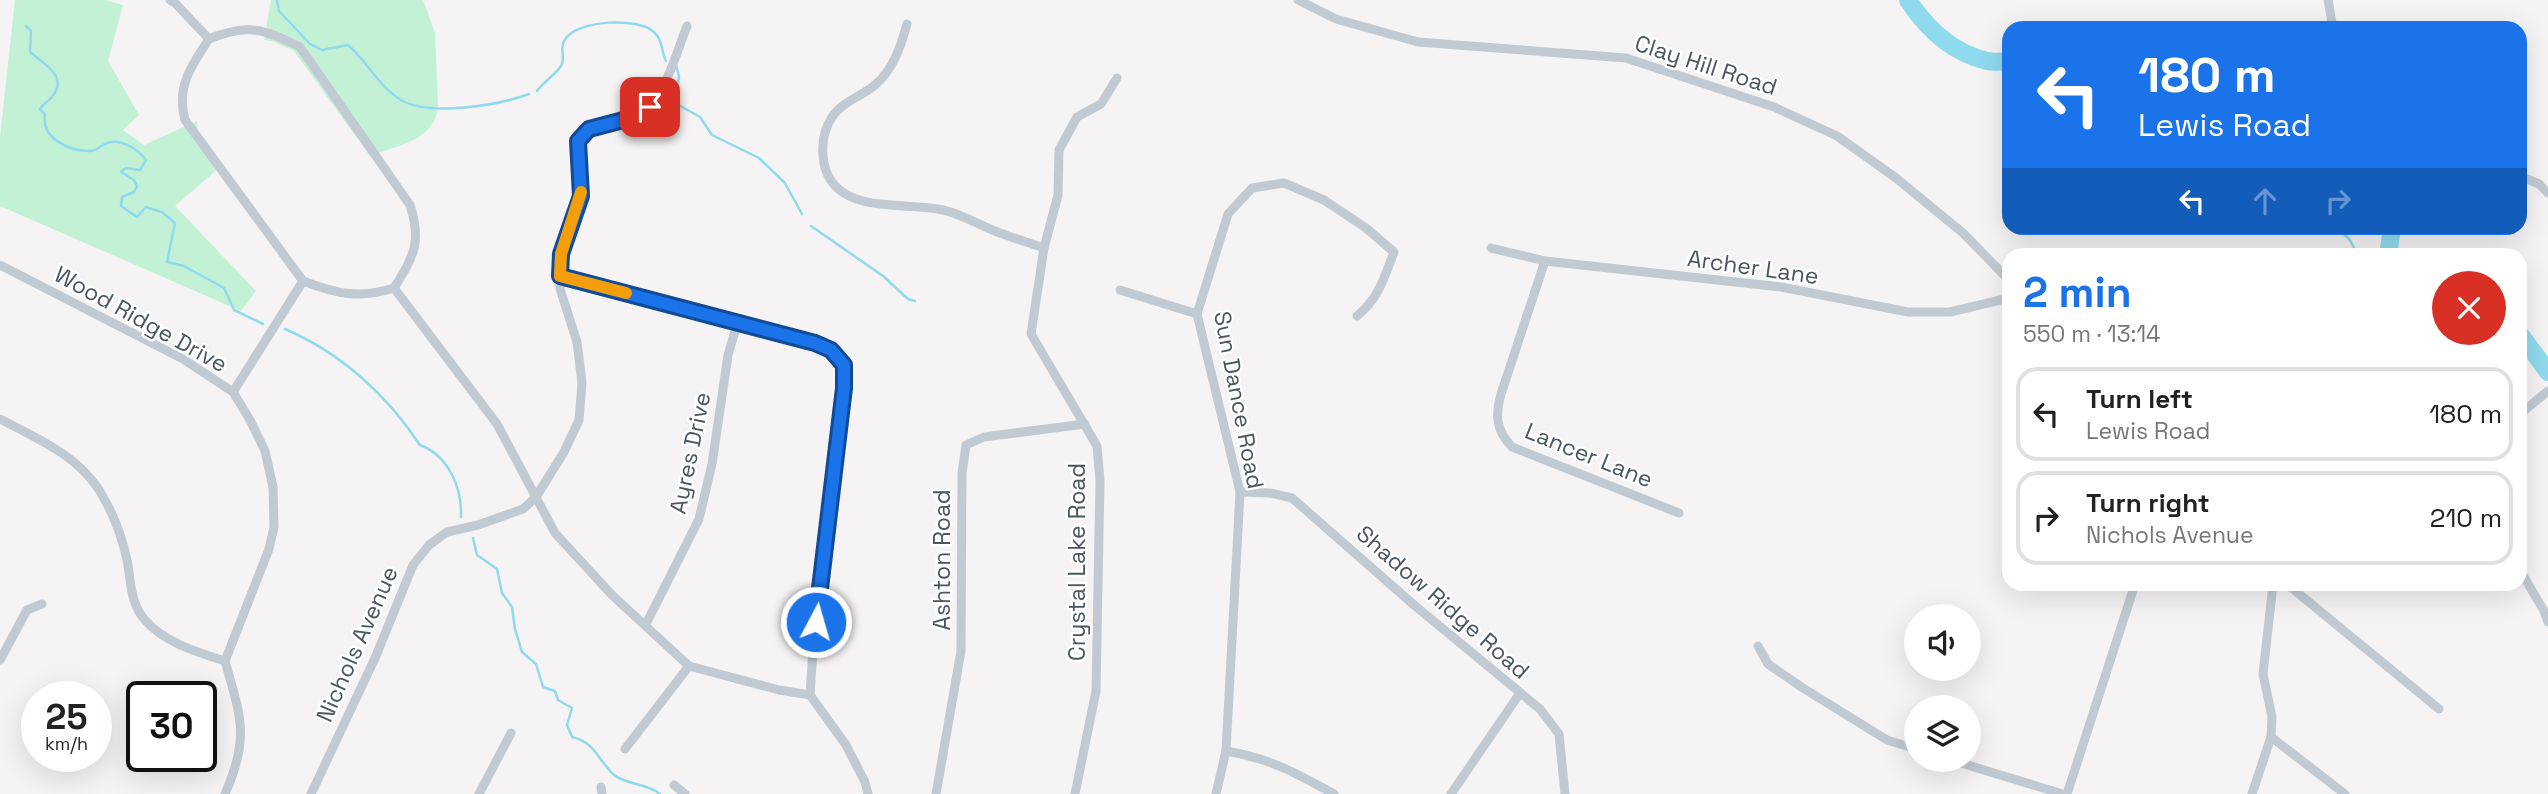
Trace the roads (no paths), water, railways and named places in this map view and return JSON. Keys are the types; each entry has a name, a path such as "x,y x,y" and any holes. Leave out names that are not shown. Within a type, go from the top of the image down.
{"street":[{"path":"170,0 176,3 209,39"},
{"name":"Clay Hill Road","path":"1298,0 1336,19 1418,42 1626,58 1774,107 1837,136 1896,178 1963,233 2002,273"},
{"path":"2328,0 2332,21"},
{"path":"908,24 892,64 876,84 834,114 823,133 824,164 833,185 872,204 910,205 943,210 973,220 1000,234 1044,248"},
{"name":"Nichols Avenue","path":"311,794 376,656 413,565 429,545 447,532 478,525 523,509 536,497 564,452 579,420 582,383 577,342 564,304 560,276 561,254 581,196 578,141 589,129 635,117 650,107 663,89 687,26"},
{"path":"244,28 274,34 300,47 410,205 416,225 417,242 411,261 394,288 373,295 354,295 327,290 303,281 185,120 181,104 184,83 209,39 244,28"},
{"name":"Crystal Lake Road","path":"1075,794 1096,691 1100,481 1097,446 1031,334 1044,248 1058,195 1059,149 1077,117 1101,104 1117,78"},
{"path":"2527,179 2539,184 2548,193"},
{"name":"Sun Dance Road","path":"1216,794 1226,751 1240,492 1197,314 1228,214 1252,188 1284,183 1324,200 1366,228 1394,252 1379,290 1370,305 1357,316"},
{"name":"Archer Lane","path":"1491,248 1545,261 1780,287 1909,312 1950,312 2002,300"},
{"name":"Lancer Lane","path":"1545,261 1501,394 1497,414 1499,428 1512,447 1679,513"},
{"name":"Wood Ridge Drive","path":"0,265 183,359 233,392 265,451 273,487 274,527 270,549 225,661"},
{"path":"560,276 738,321 823,346 831,350 844,365 844,388 810,695 846,745 865,782 868,794"},
{"path":"233,392 303,281"},
{"path":"394,288 497,425 555,533 612,596 646,624 689,666 779,690 810,695"},
{"path":"1120,290 1197,314"},
{"name":"Ayres Drive","path":"646,624 699,519 712,464 729,355 738,321"},
{"path":"2527,408 2547,392"},
{"path":"0,419 64,454 101,492 116,520 134,600 144,620 183,646 225,661 241,717 242,743 225,794"},
{"name":"Ashton Road","path":"936,794 961,651 962,473 966,445 984,437 1085,424"},
{"name":"Shadow Ridge Road","path":"1240,492 1270,493 1292,498 1539,709 1559,734 1565,794"},
{"path":"2527,582 2548,622"},
{"path":"1981,769 2065,794 2133,591"},
{"path":"2252,794 2271,737 2272,717 2263,674 2272,591"},
{"path":"2296,591 2439,709"},
{"path":"0,660 27,610 42,604"},
{"path":"1758,646 1768,664 1803,688 1887,740 1904,745"},
{"path":"625,748 689,666"},
{"path":"1451,794 1520,693"},
{"path":"479,794 511,733"},
{"path":"2271,737 2345,794"},
{"path":"1226,751 1257,756 1334,794"},
{"path":"674,785 685,794"}],"waterway":[{"path":"277,0 279,11 310,44 322,50 348,45 393,95 414,105 429,108 465,108 529,94"},
{"path":"1908,0 1932,30 1952,46 1990,62 2002,62"},
{"path":"537,91 560,67 566,38 583,27 609,23 646,27 659,38 666,61"},
{"path":"26,26 31,31 30,52 53,71 58,83 57,90 40,109 45,115 47,130 58,142 73,149 93,151 115,142 138,151 146,160 140,170 126,168 121,172 134,180 137,186 134,192 122,197 121,206 137,217 146,207 162,212 175,223 167,262 184,266 224,288 234,310 263,324"},
{"path":"676,65 679,76 675,103 700,117 712,135 759,158 785,183 802,214"},
{"path":"811,226 883,276 908,299 915,301"},
{"path":"2345,235 2354,248"},
{"path":"2389,248 2391,235"},
{"path":"285,329 325,350 361,377 393,409 420,445 439,457 456,484 461,517"},
{"path":"2527,344 2548,372"},
{"path":"473,538 477,555 497,569 502,593 512,607 522,652 536,664 543,687 555,691 558,700 572,708 567,725 572,737 591,747 618,778 660,794"}]}
